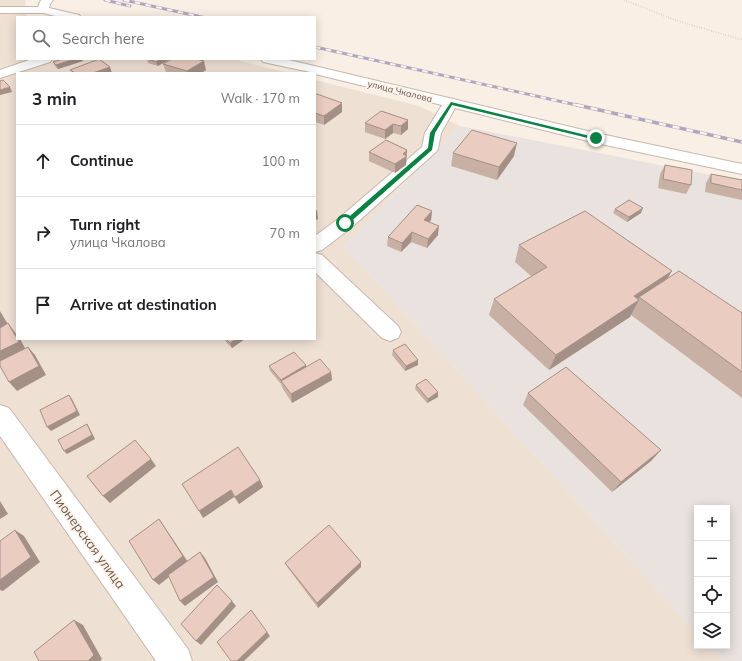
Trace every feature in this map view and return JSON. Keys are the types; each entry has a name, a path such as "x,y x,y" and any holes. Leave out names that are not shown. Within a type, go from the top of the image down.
{"street":[{"path":"0,10 45,5 72,16"},
{"path":"0,74 41,60 49,72"},
{"name":"улица Чкалова","path":"272,60 596,138 742,169"},
{"path":"316,244 345,223 430,149 433,133 451,103"},
{"path":"316,261 390,332"},
{"name":"Пионерская улица","path":"0,416 176,661"}],"path":[{"path":"624,0 675,20 742,40"}],"shaded area":[{"path":"0,0 25,0 27,16 16,16 16,60 237,60 284,72 16,72 16,340 316,340 316,80 419,106 460,126 344,246 694,630 694,649 711,649 722,661 0,661"},
{"path":"460,126 742,181 742,661 722,661 711,649 730,649 730,505 694,505 694,630 344,246"}],"building":[{"path":"59,60 72,60 56,65 53,62"},
{"path":"96,60 100,60 110,67 96,72 73,72 70,70"},
{"path":"170,60 204,61 187,71 163,64"},
{"path":"3,80 10,87 0,90 0,81"},
{"path":"316,94 342,103 324,116 316,113"},
{"path":"381,111 408,120 401,126 393,124 385,130 365,123"},
{"path":"472,130 517,143 499,167 453,153"},
{"path":"386,140 407,150 403,154 407,156 395,164 369,152"},
{"path":"665,165 692,170 691,185 663,179"},
{"path":"711,174 742,180 742,190 711,183"},
{"path":"629,200 643,208 629,217 615,209"},
{"path":"417,205 432,211 424,220 439,226 428,239 412,232 402,243 388,237"},
{"path":"585,211 672,271 634,296 639,300 556,355 494,299 547,267 519,245"},
{"path":"679,271 742,313 742,372 639,297"},
{"path":"8,323 16,337 16,340 19,342 0,351 0,328"},
{"path":"227,340 235,340 230,343"},
{"path":"405,344 418,360 406,366 393,350"},
{"path":"28,347 39,366 9,382 0,366 0,361"},
{"path":"294,352 306,365 281,380 269,366"},
{"path":"320,359 331,372 291,394 281,381"},
{"path":"566,367 661,450 621,482 528,393"},
{"path":"426,379 438,392 428,399 416,385"},
{"path":"69,395 77,411 47,427 40,410"},
{"path":"87,424 92,435 64,451 58,440"},
{"path":"135,440 151,459 103,496 87,476"},
{"path":"238,447 260,480 235,497 231,490 199,511 182,484"},
{"path":"159,519 183,556 153,580 129,541"},
{"path":"329,525 361,562 317,603 285,563"},
{"path":"15,530 31,557 0,580 0,541"},
{"path":"200,552 214,577 180,601 168,575"},
{"path":"217,585 232,601 196,641 181,624"},
{"path":"251,610 267,632 237,661 231,661 217,642"},
{"path":"74,620 94,655 88,661 39,661 34,652"}],"railway":[{"path":"105,0 130,6"},
{"path":"124,0 197,16"},
{"path":"316,47 581,106"},
{"path":"577,105 742,142"}],"route":[{"path":"345,223 430,149 433,133 451,103 596,138"}]}
